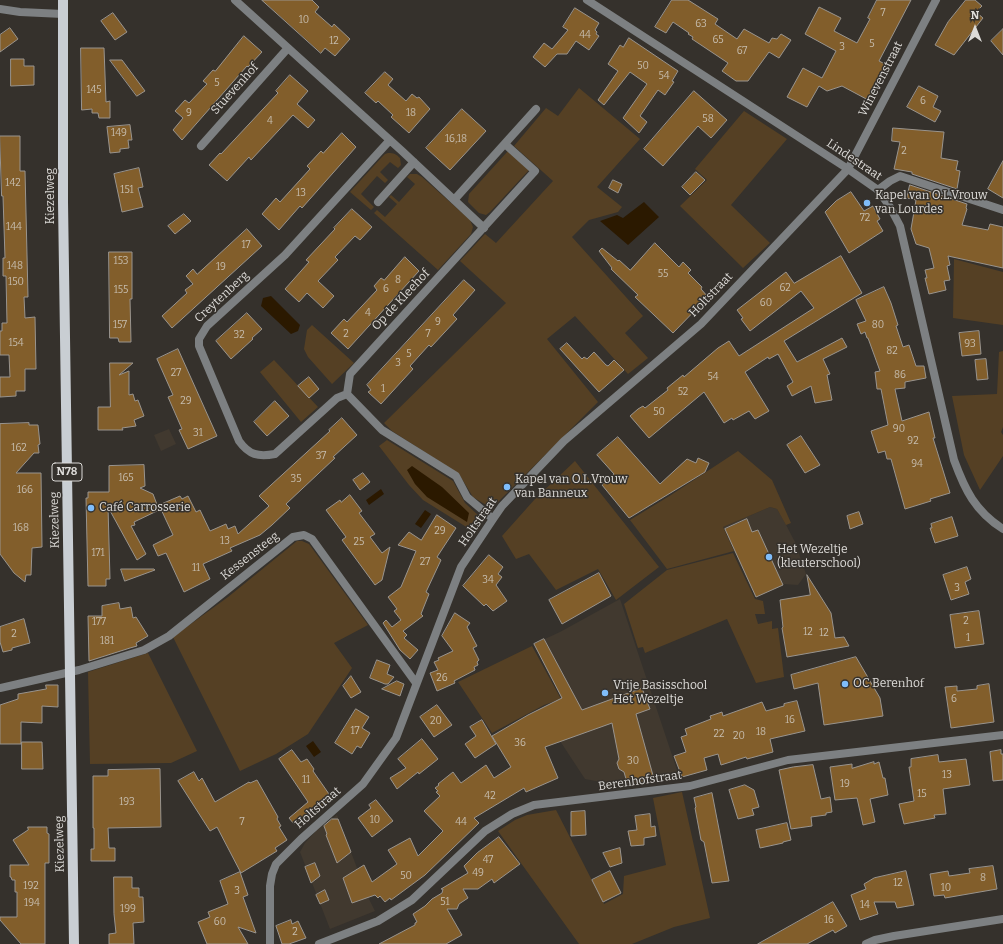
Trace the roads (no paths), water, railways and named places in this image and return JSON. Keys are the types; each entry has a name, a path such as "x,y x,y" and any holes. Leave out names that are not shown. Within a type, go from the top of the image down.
{"main road":[{"name":"Kiezelweg","path":"63,0 63,202 74,944"}],"street":[{"path":"235,0 390,140 484,228"},
{"name":"Lindestraat","path":"587,0 878,190 890,207 900,226 954,460 969,496 993,523 1003,529"},
{"name":"Winevenstraat","path":"848,169 936,0"},
{"path":"0,9 20,12 63,14"},
{"name":"Stuevenhof","path":"201,146 288,48"},
{"path":"454,200 536,109"},
{"name":"Creytenberg","path":"347,394 337,398 275,454 265,456 251,453 244,449 239,441 199,346 199,339 207,326 284,256 390,140"},
{"name":"Op de Kleehof","path":"347,394 350,374 535,171 505,144"},
{"path":"378,202 414,162"},
{"name":"Holtstraat","path":"270,944 270,886 272,874 276,864 301,839 363,784 396,738 416,682 461,567 502,506 564,441 701,324 848,169"},
{"path":"878,190 900,176 1003,210"},
{"path":"347,394 382,430 456,476 467,497 493,519"},
{"name":"Kessensteeg","path":"0,688 71,672 144,650 169,636 293,537 304,535 312,539 416,682"},
{"name":"Berenhofstraat","path":"319,944 378,921 412,900 485,831 512,814 534,806 690,786 788,760 1003,735"},
{"path":"866,944 875,940 894,936 1003,919"},
{"path":"894,936 899,944"}],"place":[{"name":"Kapel van O.L.Vrouw van Lourdes","path":"867,203"},
{"name":"Kapel van O.L.Vrouw van Banneux","path":"507,487"},
{"name":"Café Carrosserie","path":"91,508"},
{"name":"Het Wezeltje (kleuterschool)","path":"769,557"},
{"name":"OC Berenhof","path":"845,684"},
{"name":"Vrije Basisschool Het Wezeltje","path":"605,693"}]}
